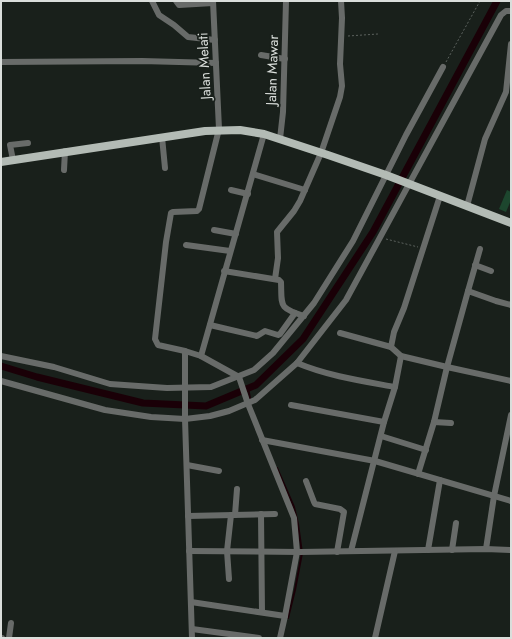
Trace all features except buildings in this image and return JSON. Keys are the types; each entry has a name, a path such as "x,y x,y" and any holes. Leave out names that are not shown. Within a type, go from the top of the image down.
{"main road":[{"path":"1,162 65,151 220,129 240,130 264,134 321,153 406,183 511,223"}],"street":[{"path":"152,1 159,15 188,37 215,40"},
{"path":"176,1 179,5 213,2"},
{"name":"Jalan Mawar","path":"280,139 283,112 286,1"},
{"path":"275,279 278,258 277,232 294,211 305,190 321,153 340,97 342,86 340,64 342,18 341,1"},
{"name":"Jalan Melati","path":"185,351 158,345 155,339 166,242 172,212 199,210 220,129 213,2"},
{"path":"1,382 105,410 151,417 186,418 229,411 247,402 255,400 297,363 346,300 406,183 501,15 506,11 511,11"},
{"path":"467,206 485,139 506,92 511,44"},
{"path":"261,55 285,59"},
{"path":"1,62 142,61 216,63"},
{"path":"1,356 54,367 110,384 185,390 211,387 240,378 254,370 273,353 314,303 352,241 387,176 406,135 443,67"},
{"path":"201,356 264,134"},
{"path":"162,137 165,168"},
{"path":"12,160 10,146 28,143"},
{"path":"64,170 65,151"},
{"path":"253,174 305,190"},
{"path":"231,190 248,194"},
{"path":"391,347 394,332 440,196"},
{"path":"214,230 236,234"},
{"path":"186,245 230,251"},
{"path":"418,474 434,422 447,367 480,249"},
{"path":"475,265 491,271"},
{"path":"224,271 279,280 281,282 281,302 283,306 287,310 304,316"},
{"path":"468,291 511,305"},
{"path":"210,325 257,336 265,331 278,335 295,313"},
{"path":"340,334 391,347 401,356 511,381"},
{"path":"192,638 185,351 201,356 240,378 247,402 294,518 300,552 280,638"},
{"path":"351,551 384,422 395,387 401,356"},
{"path":"297,363 364,381 395,387"},
{"path":"291,405 384,422"},
{"path":"486,549 494,496 511,415"},
{"path":"434,422 451,423"},
{"path":"381,436 426,450"},
{"path":"262,440 375,461 511,501"},
{"path":"187,465 219,471"},
{"path":"428,550 440,480"},
{"path":"306,481 315,504 340,509 344,512 337,552"},
{"path":"229,579 227,551 237,489"},
{"path":"261,514 262,612"},
{"path":"188,516 275,514"},
{"path":"452,550 456,523"},
{"path":"375,638 395,550"},
{"path":"189,551 337,552 395,550 511,550"},
{"path":"191,602 285,616"},
{"path":"9,638 11,623"},
{"path":"192,629 259,638"}],"path":[{"path":"443,67 480,1"},
{"path":"341,36 378,34"},
{"path":"379,237 423,248"}],"waterway":[{"path":"1,366 37,377 143,403 206,406 256,385 303,339 373,232 497,1"},
{"path":"248,388 250,398"},
{"path":"277,468 294,507 302,553 288,618"}]}
